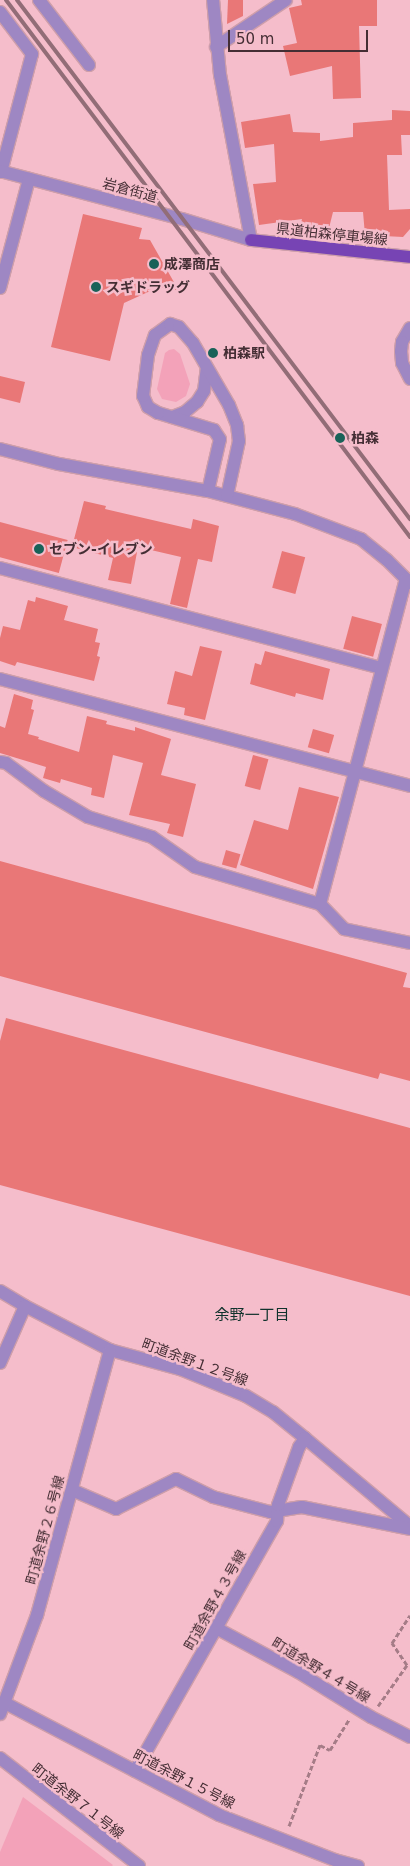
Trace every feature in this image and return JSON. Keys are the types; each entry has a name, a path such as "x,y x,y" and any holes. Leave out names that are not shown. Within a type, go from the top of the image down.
{"main road":[{"name":"県道柏森停車場線","path":"251,240 410,257"}],"street":[{"path":"39,0 89,65"},
{"path":"214,0 216,47 251,240"},
{"path":"216,47 286,0"},
{"path":"0,12 32,54 1,172"},
{"name":"岩倉街道","path":"1,172 191,221 251,240"},
{"path":"0,288 29,179"},
{"path":"208,491 220,439 214,430 206,426 172,418 148,406 143,396 148,355 155,335 170,324 179,327 193,342 229,405 237,424 239,441 227,496"},
{"path":"410,328 402,342 401,351 402,363 410,379"},
{"path":"172,418 185,412 197,402 204,391 207,368"},
{"path":"0,449 60,464 208,491 295,514 361,539 408,581 382,668 320,904"},
{"path":"0,568 382,668"},
{"path":"0,678 410,786"},
{"path":"0,762 6,763 44,791 88,817 152,837 195,867 320,904 344,929 410,942"},
{"name":"町道余野１２号線","path":"0,1291 24,1306 110,1350 180,1369 246,1396 272,1412 305,1438 410,1528"},
{"path":"0,1363 24,1306"},
{"name":"町道余野２６号線","path":"2,1708 37,1614 110,1350"},
{"name":"町道余野４３号線","path":"135,1771 277,1521 278,1510 299,1448 305,1438"},
{"path":"72,1490 116,1509 176,1479 213,1497 270,1512 302,1507 410,1528"},
{"name":"町道余野４４号線","path":"216,1628 298,1672 355,1708 410,1737"},
{"name":"町道余野１５号線","path":"2,1708 135,1771 219,1815 335,1860 358,1866"},
{"name":"町道余野７１号線","path":"0,1758 139,1866"}],"path":[{"path":"371,1717 407,1665 392,1643 410,1615"},
{"path":"284,1840 320,1745 330,1750 355,1708"}],"shaded area":[{"path":"174,349 180,354 190,384 186,396 176,402 162,399 157,389 165,353"},
{"path":"23,1797 113,1865 0,1866 0,1852"}],"building":[{"path":"228,0 243,0 243,16 227,24"},
{"path":"301,0 377,0 377,26 359,26 361,98 333,99 332,66 290,76 283,46 297,43 289,8 302,5"},
{"path":"392,110 410,111 410,135 401,135 402,155 387,155 389,210 410,209 410,229 403,237 365,235 363,212 333,212 327,236 299,231 302,219 259,225 253,184 276,182 274,144 245,148 241,122 290,114 293,132 320,133 320,141 353,137 353,123 392,120"},
{"name":"スギドラッグ","path":"83,214 142,228 139,239 150,240 179,291 159,287 124,303 110,361 51,347"},
{"path":"0,376 25,382 20,403 0,398"},
{"path":"84,501 106,506 105,509 191,529 193,519 219,526 212,562 198,559 187,608 170,604 181,557 138,547 131,584 108,580 113,558 72,547"},
{"name":"セブン-イレブン","path":"0,522 68,540 59,573 0,557"},
{"path":"282,551 305,557 295,594 272,588"},
{"path":"36,597 68,606 64,620 98,629 95,642 100,643 97,656 100,657 94,681 17,662 15,666 0,661 0,638 3,626 20,630 28,600 35,602"},
{"path":"352,616 382,624 373,657 343,649"},
{"path":"200,646 222,651 205,720 184,715 185,708 167,704 175,671 192,676"},
{"path":"265,651 330,669 323,700 296,693 295,697 250,684 255,663 261,665"},
{"path":"14,694 33,700 31,709 34,710 28,734 79,752 87,716 107,721 106,724 135,731 135,727 171,739 161,775 196,784 183,837 167,833 170,824 129,815 143,763 113,755 104,798 91,795 92,788 61,779 60,783 43,778 46,767 0,753 0,726 5,728"},
{"path":"313,729 334,735 329,753 308,747"},
{"path":"253,755 268,759 260,790 245,786"},
{"path":"299,787 339,797 313,889 240,865 254,820 288,830"},
{"path":"226,850 240,854 236,869 222,864"},
{"path":"0,861 407,973 403,987 410,988 410,1081 380,1073 378,1079 0,976"},
{"path":"6,1018 410,1128 410,1296 0,1185 0,1041"}],"railway":[{"path":"6,0 410,537"},
{"path":"17,0 410,519"}],"place":[{"name":"成澤商店","path":"154,264"},
{"name":"スギドラッグ","path":"96,287"},
{"name":"柏森駅","path":"213,353"},
{"name":"柏森","path":"340,438"},
{"name":"セブン-イレブン","path":"39,549"}],"district":[{"name":"余野一丁目","path":"252,1316"}]}
